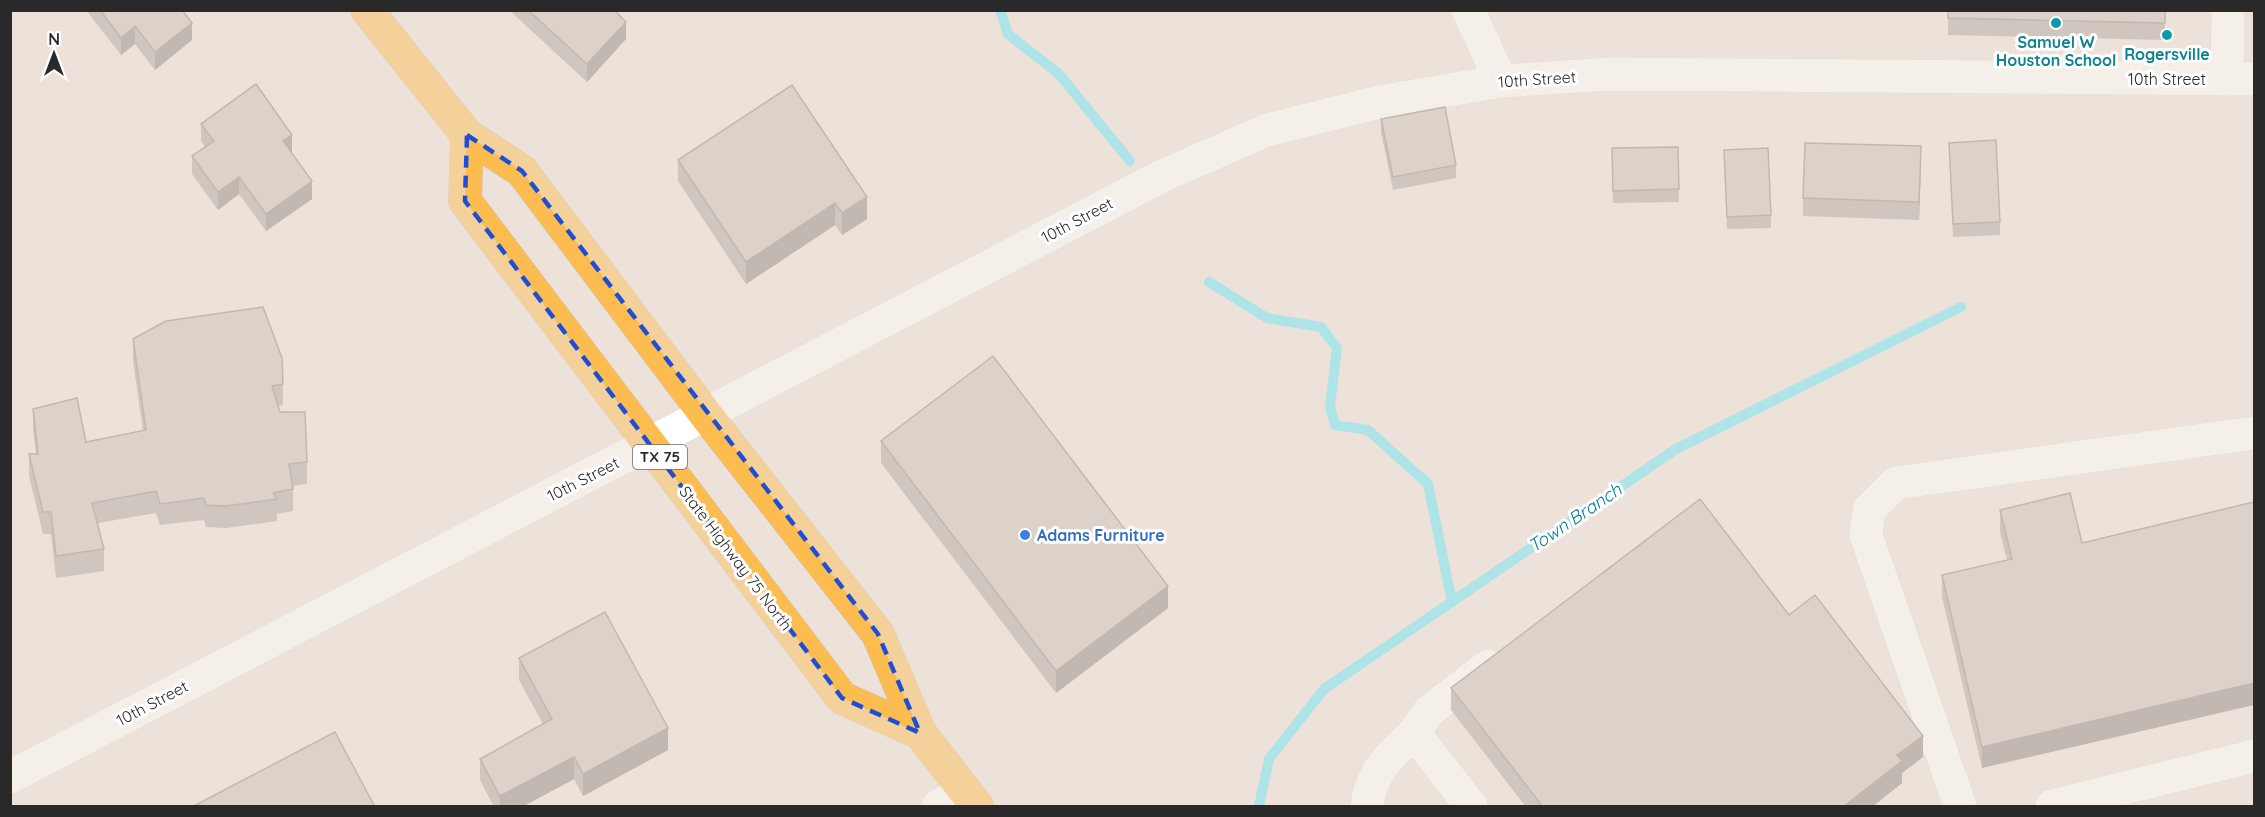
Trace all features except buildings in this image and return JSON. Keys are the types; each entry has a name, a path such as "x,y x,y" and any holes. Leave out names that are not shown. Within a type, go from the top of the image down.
{"main road":[{"name":"State Highway 75 North","path":"367,10 467,135 522,171 706,415 878,634 920,733 960,801"},
{"name":"State Highway 75 North","path":"467,135 465,201 842,698 920,733"}],"street":[{"path":"1468,10 1501,81"},
{"path":"2228,10 2241,79"},
{"name":"10th Street","path":"10,777 1162,176 1267,130 1379,102 1501,81 1611,74 2241,79"},
{"path":"1960,807 1866,535 1869,510 1896,483 2254,433"},
{"path":"1366,807 1369,787 1385,761 1414,733 1429,711 1513,647"},
{"path":"1414,733 1471,807"},
{"path":"2052,807 2254,756"}],"highlighted area":[{"path":"467,135 522,171 878,634 920,733 842,698 465,201"}],"waterway":[{"path":"1000,10 1008,34 1059,74 1130,161"},
{"path":"1209,282 1267,318 1321,327 1337,348 1330,407 1335,425 1368,430 1428,484 1452,602"},
{"name":"Town Branch","path":"1259,806 1269,759 1324,689 1676,449 1961,307"}],"place":[{"name":"Samuel W Houston School","path":"2056,23"},
{"name":"Rogersville","path":"2167,35"},
{"name":"Adams Furniture","path":"1025,535"}]}
